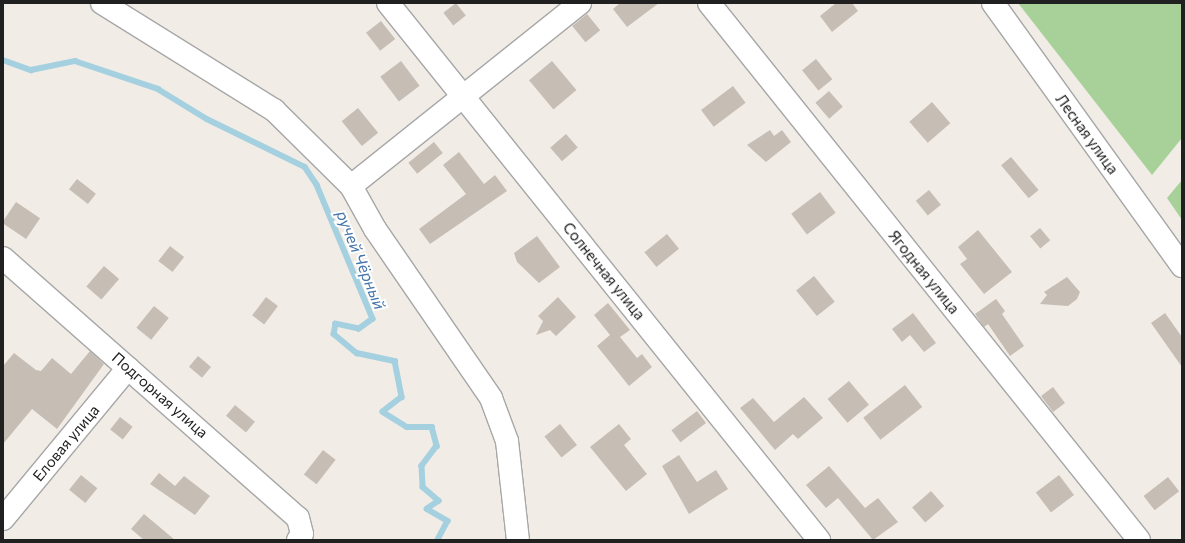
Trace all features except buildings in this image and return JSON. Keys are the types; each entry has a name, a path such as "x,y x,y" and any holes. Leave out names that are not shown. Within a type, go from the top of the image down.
{"street":[{"path":"102,3 274,110 351,186 375,229 491,398 507,441 518,540"},
{"name":"Солнечная улица","path":"388,3 819,540"},
{"path":"351,186 580,3"},
{"name":"Ягодная улица","path":"709,3 1140,540"},
{"name":"Лесная улица","path":"993,3 1182,266"},
{"name":"Подгорная улица","path":"3,258 298,518 302,534 298,540"},
{"name":"Еловая улица","path":"3,519 128,368"}],"green space":[{"path":"1018,3 1182,3 1182,138 1152,175"},
{"path":"1182,180 1182,220 1167,198"}],"waterway":[{"name":"ручей Чёрный","path":"3,60 31,70 75,61 158,89 207,119 305,167 317,185 373,319 359,329 336,324 334,334 357,353 395,361 402,397 383,412 407,427 432,427 437,446 422,466 423,487 439,501 427,509 448,521 438,540"}]}
